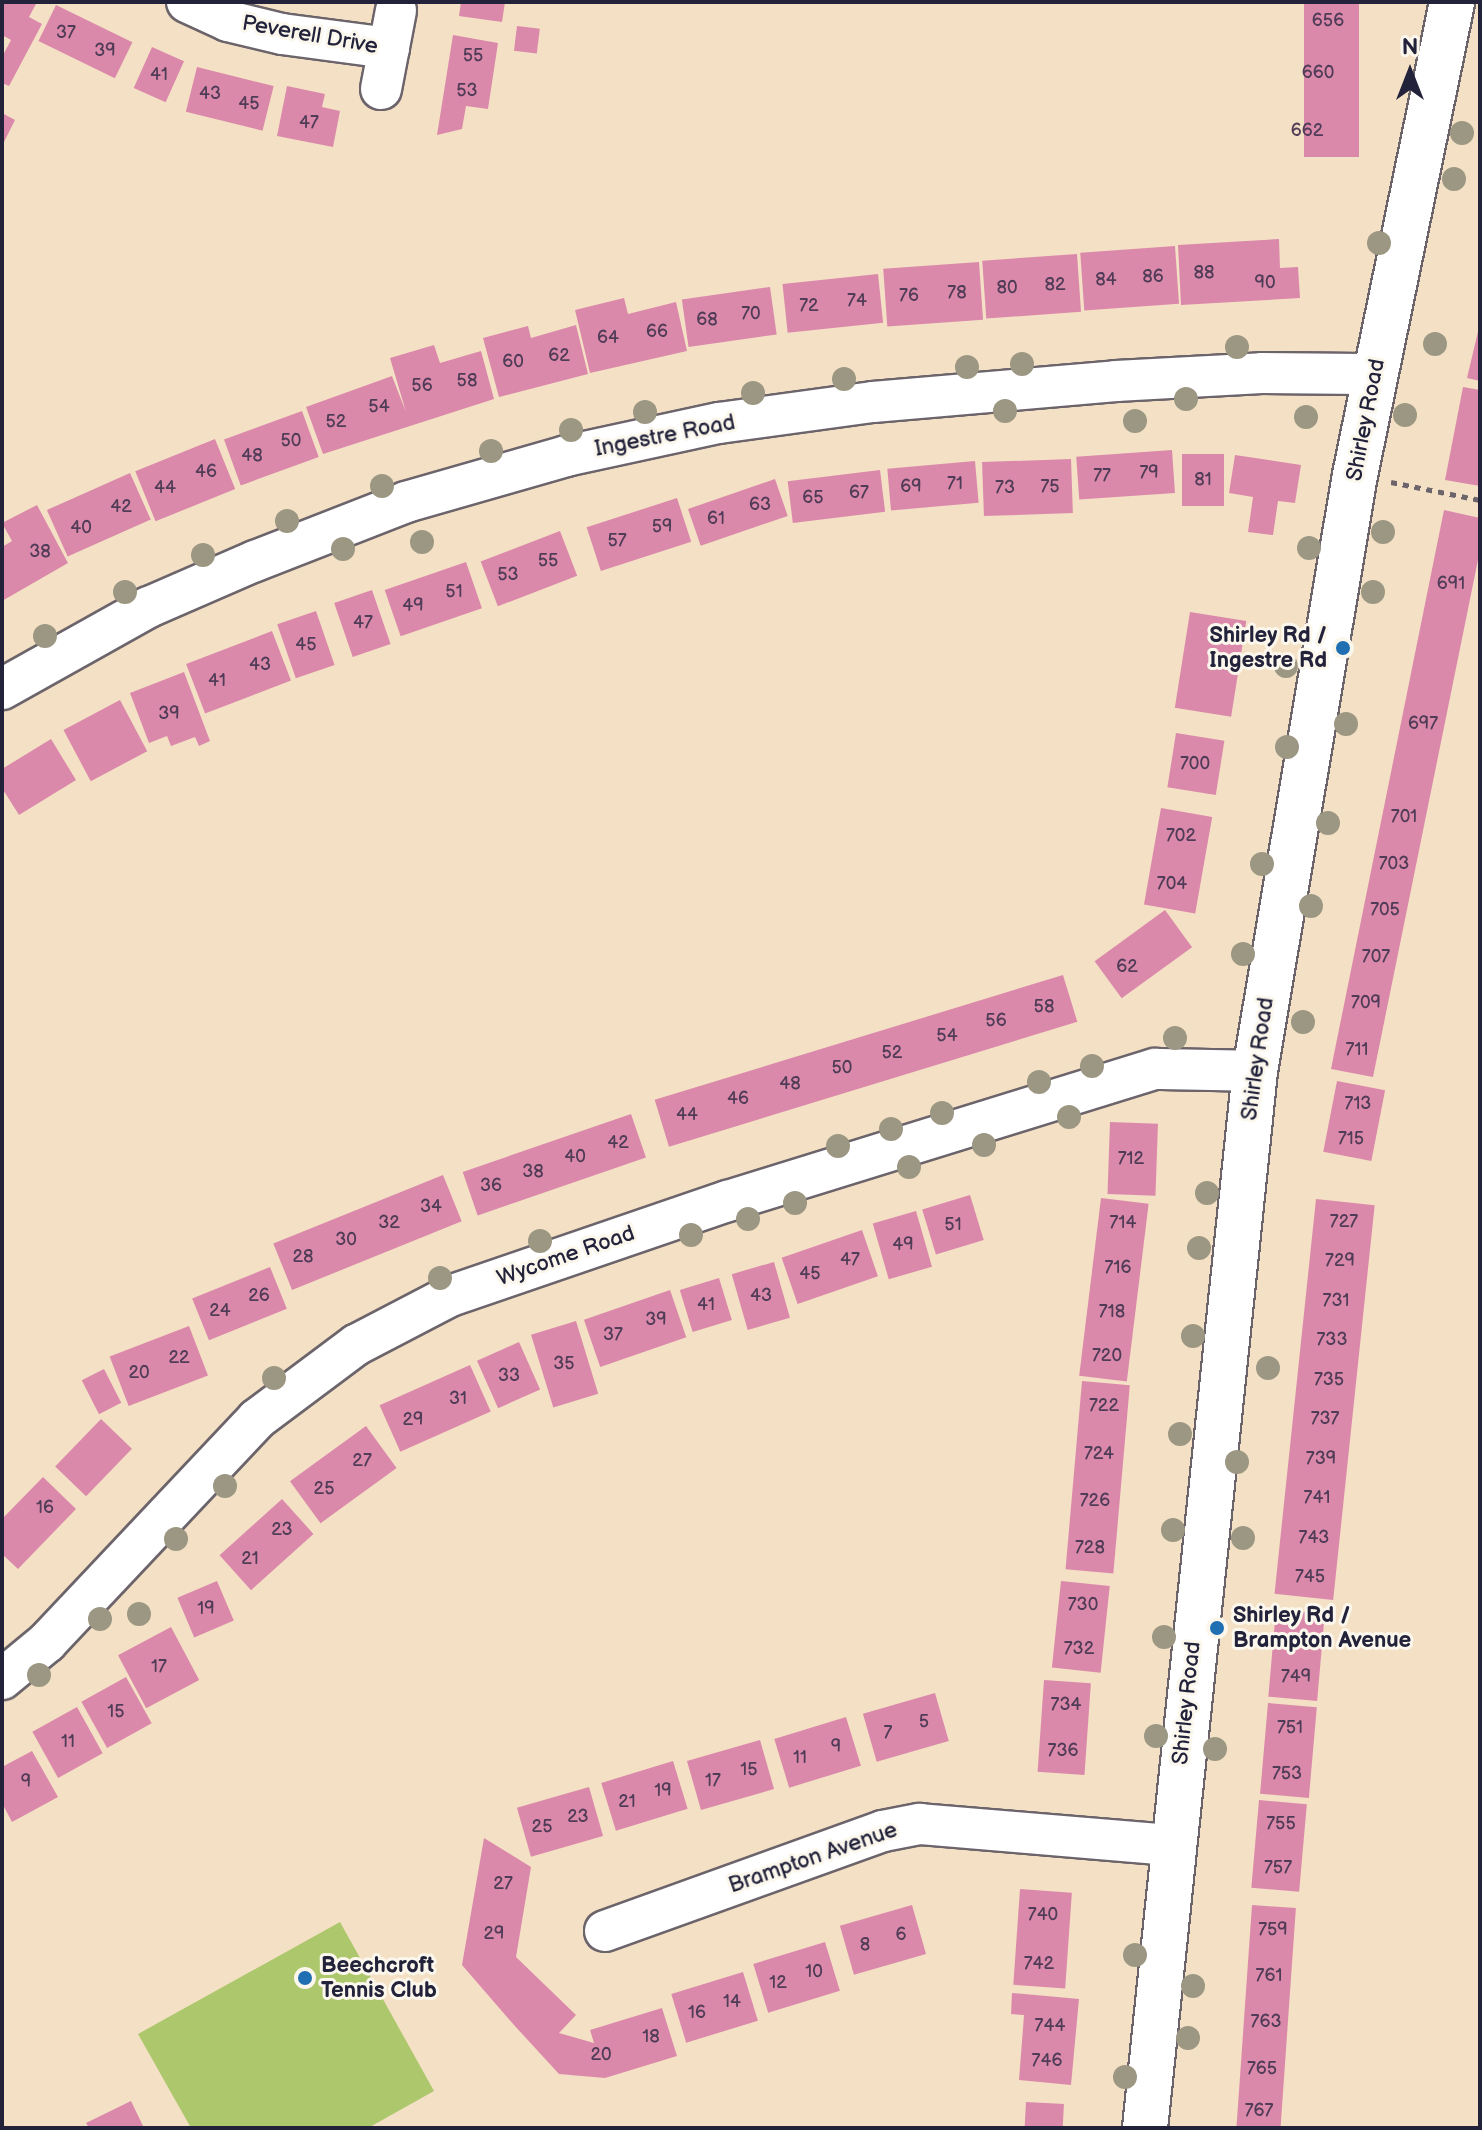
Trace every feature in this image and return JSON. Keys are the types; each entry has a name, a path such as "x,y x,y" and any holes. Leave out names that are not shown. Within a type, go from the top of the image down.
{"street":[{"name":"Peverell Drive","path":"187,2 228,21 282,34 392,29 381,89"},
{"name":"Shirley Road","path":"1145,2128 1171,1845 1255,1071 1355,475 1452,2"},
{"name":"Ingestre Road","path":"2,689 149,607 255,561 406,502 566,456 719,423 873,402 1203,376 1375,374"},
{"name":"Wycome Road","path":"2,1679 47,1642 257,1419 356,1345 450,1296 728,1201 1155,1069 1255,1071"},
{"name":"Brampton Avenue","path":"605,1931 883,1831 920,1824 1171,1845"}],"path":[{"path":"1355,475 1480,500"}],"green space":[{"name":"Beechcroft Tennis Club","path":"340,1922 434,2091 368,2128 191,2128 138,2034"}],"building":[{"path":"2,2 37,2 29,17 42,24 9,86 2,83 2,57 11,40 2,35"},
{"path":"461,2 505,2 502,22 459,16"},
{"path":"1304,2 1359,2 1359,157 1304,157"},
{"path":"56,5 132,42 115,78 38,41"},
{"path":"517,26 540,29 537,54 514,51"},
{"path":"453,35 498,43 488,109 466,106 462,129 437,135"},
{"path":"152,47 184,61 166,102 134,88"},
{"path":"197,67 274,86 263,131 186,112"},
{"path":"287,86 325,94 322,107 340,111 333,147 277,136"},
{"path":"2,113 15,120 2,146"},
{"path":"1279,239 1280,268 1298,267 1300,298 1181,305 1178,245"},
{"path":"1175,246 1179,304 1084,310 1080,253"},
{"path":"1077,254 1081,312 986,318 982,261"},
{"path":"979,262 983,320 887,327 883,269"},
{"path":"878,274 883,323 788,333 783,284"},
{"path":"770,287 777,335 689,347 682,299"},
{"path":"624,298 628,314 676,302 687,351 590,373 575,310"},
{"path":"1480,323 1480,381 1467,378"},
{"path":"576,325 588,374 499,397 483,338 528,326 531,338"},
{"path":"434,345 440,363 481,351 494,399 323,454 306,407 392,376 406,412 390,358"},
{"path":"1463,387 1480,390 1480,486 1445,480"},
{"path":"302,411 319,457 241,485 224,439"},
{"path":"215,439 235,489 155,521 135,471"},
{"path":"1172,450 1175,493 1079,500 1076,457"},
{"path":"1182,454 1224,454 1224,506 1182,506"},
{"path":"1235,455 1301,465 1295,503 1278,501 1273,535 1248,532 1253,497 1229,493"},
{"path":"1071,459 1073,513 984,516 982,462"},
{"path":"975,461 979,503 891,511 887,469"},
{"path":"880,470 885,512 793,523 788,481"},
{"path":"130,473 151,520 68,557 47,510"},
{"path":"775,479 788,516 701,546 688,509"},
{"path":"677,498 691,542 601,571 587,527"},
{"path":"37,505 68,563 2,601 2,547 12,541 2,523"},
{"path":"1444,510 1480,518 1480,550 1373,1077 1331,1069"},
{"path":"560,531 577,576 498,606 481,561"},
{"path":"466,562 482,608 401,636 385,590"},
{"path":"372,590 391,644 353,657 334,603"},
{"path":"316,611 335,665 296,678 277,624"},
{"path":"1190,612 1246,621 1231,717 1175,708"},
{"path":"272,631 291,680 205,713 186,664"},
{"path":"184,672 210,741 199,746 195,737 171,746 167,736 149,743 130,693"},
{"path":"120,700 147,751 91,781 63,730"},
{"path":"1176,733 1224,741 1216,795 1167,787"},
{"path":"51,739 76,780 19,815 2,788 2,769"},
{"path":"1161,808 1212,817 1195,914 1144,905"},
{"path":"1165,910 1192,947 1122,998 1095,961"},
{"path":"1063,975 1077,1022 669,1147 655,1100"},
{"path":"1337,1081 1385,1090 1371,1161 1323,1152"},
{"path":"631,1114 646,1157 478,1215 463,1172"},
{"path":"1110,1122 1158,1124 1155,1196 1107,1194"},
{"path":"443,1175 462,1221 292,1290 273,1244"},
{"path":"970,1195 984,1240 936,1255 922,1210"},
{"path":"1101,1198 1149,1204 1127,1382 1079,1376"},
{"path":"1316,1199 1375,1205 1333,1600 1275,1594"},
{"path":"916,1211 932,1267 889,1279 873,1223"},
{"path":"862,1230 878,1276 798,1304 782,1258"},
{"path":"774,1262 790,1318 748,1330 732,1274"},
{"path":"270,1267 287,1309 209,1340 192,1298"},
{"path":"719,1278 732,1320 693,1332 680,1290"},
{"path":"670,1290 686,1337 600,1367 584,1320"},
{"path":"576,1321 598,1394 553,1407 531,1335"},
{"path":"189,1326 208,1375 129,1406 110,1356"},
{"path":"519,1342 540,1390 498,1408 477,1361"},
{"path":"470,1365 491,1412 400,1452 380,1405"},
{"path":"104,1369 121,1403 99,1414 82,1380"},
{"path":"1082,1381 1130,1385 1113,1573 1066,1569"},
{"path":"101,1419 132,1449 86,1496 55,1466"},
{"path":"366,1426 397,1468 321,1523 290,1481"},
{"path":"43,1477 76,1509 18,1569 2,1554 2,1519"},
{"path":"282,1499 313,1534 251,1590 220,1555"},
{"path":"217,1581 234,1621 194,1637 177,1598"},
{"path":"1061,1581 1110,1586 1101,1673 1052,1668"},
{"path":"1276,1609 1325,1613 1317,1701 1268,1697"},
{"path":"171,1627 199,1680 146,1708 118,1655"},
{"path":"126,1677 152,1723 107,1748 81,1702"},
{"path":"1044,1680 1091,1683 1084,1775 1038,1772"},
{"path":"935,1693 949,1741 877,1762 863,1714"},
{"path":"1268,1703 1317,1707 1309,1798 1260,1794"},
{"path":"77,1707 103,1753 58,1778 32,1732"},
{"path":"846,1717 861,1766 789,1788 774,1739"},
{"path":"760,1740 774,1789 701,1810 687,1761"},
{"path":"32,1751 58,1797 12,1822 2,1803 2,1767"},
{"path":"673,1761 688,1809 616,1831 601,1783"},
{"path":"589,1787 603,1836 531,1857 517,1808"},
{"path":"1259,1800 1307,1804 1299,1892 1251,1888"},
{"path":"484,1838 531,1867 516,1957 576,2015 559,2033 594,2043 590,2030 662,2008 677,2056 605,2078 559,2074 514,2025 462,1965"},
{"path":"1020,1889 1072,1893 1065,1988 1013,1985"},
{"path":"912,1905 926,1954 854,1975 840,1926"},
{"path":"1252,1905 1296,1908 1281,2128 1236,2128"},
{"path":"825,1942 840,1991 768,2013 753,1964"},
{"path":"743,1972 758,2021 686,2043 671,1994"},
{"path":"1012,1993 1079,1999 1071,2085 1019,2080 1024,2015 1011,2014"},
{"path":"131,2101 144,2128 89,2128 86,2123"},
{"path":"1026,2102 1064,2104 1063,2128 1025,2128"}],"place":[{"name":"Shirley Rd / Ingestre Rd","path":"1343,648"},
{"name":"Shirley Rd / Brampton Avenue","path":"1217,1628"},
{"name":"Beechcroft Tennis Club","path":"305,1978"}]}
